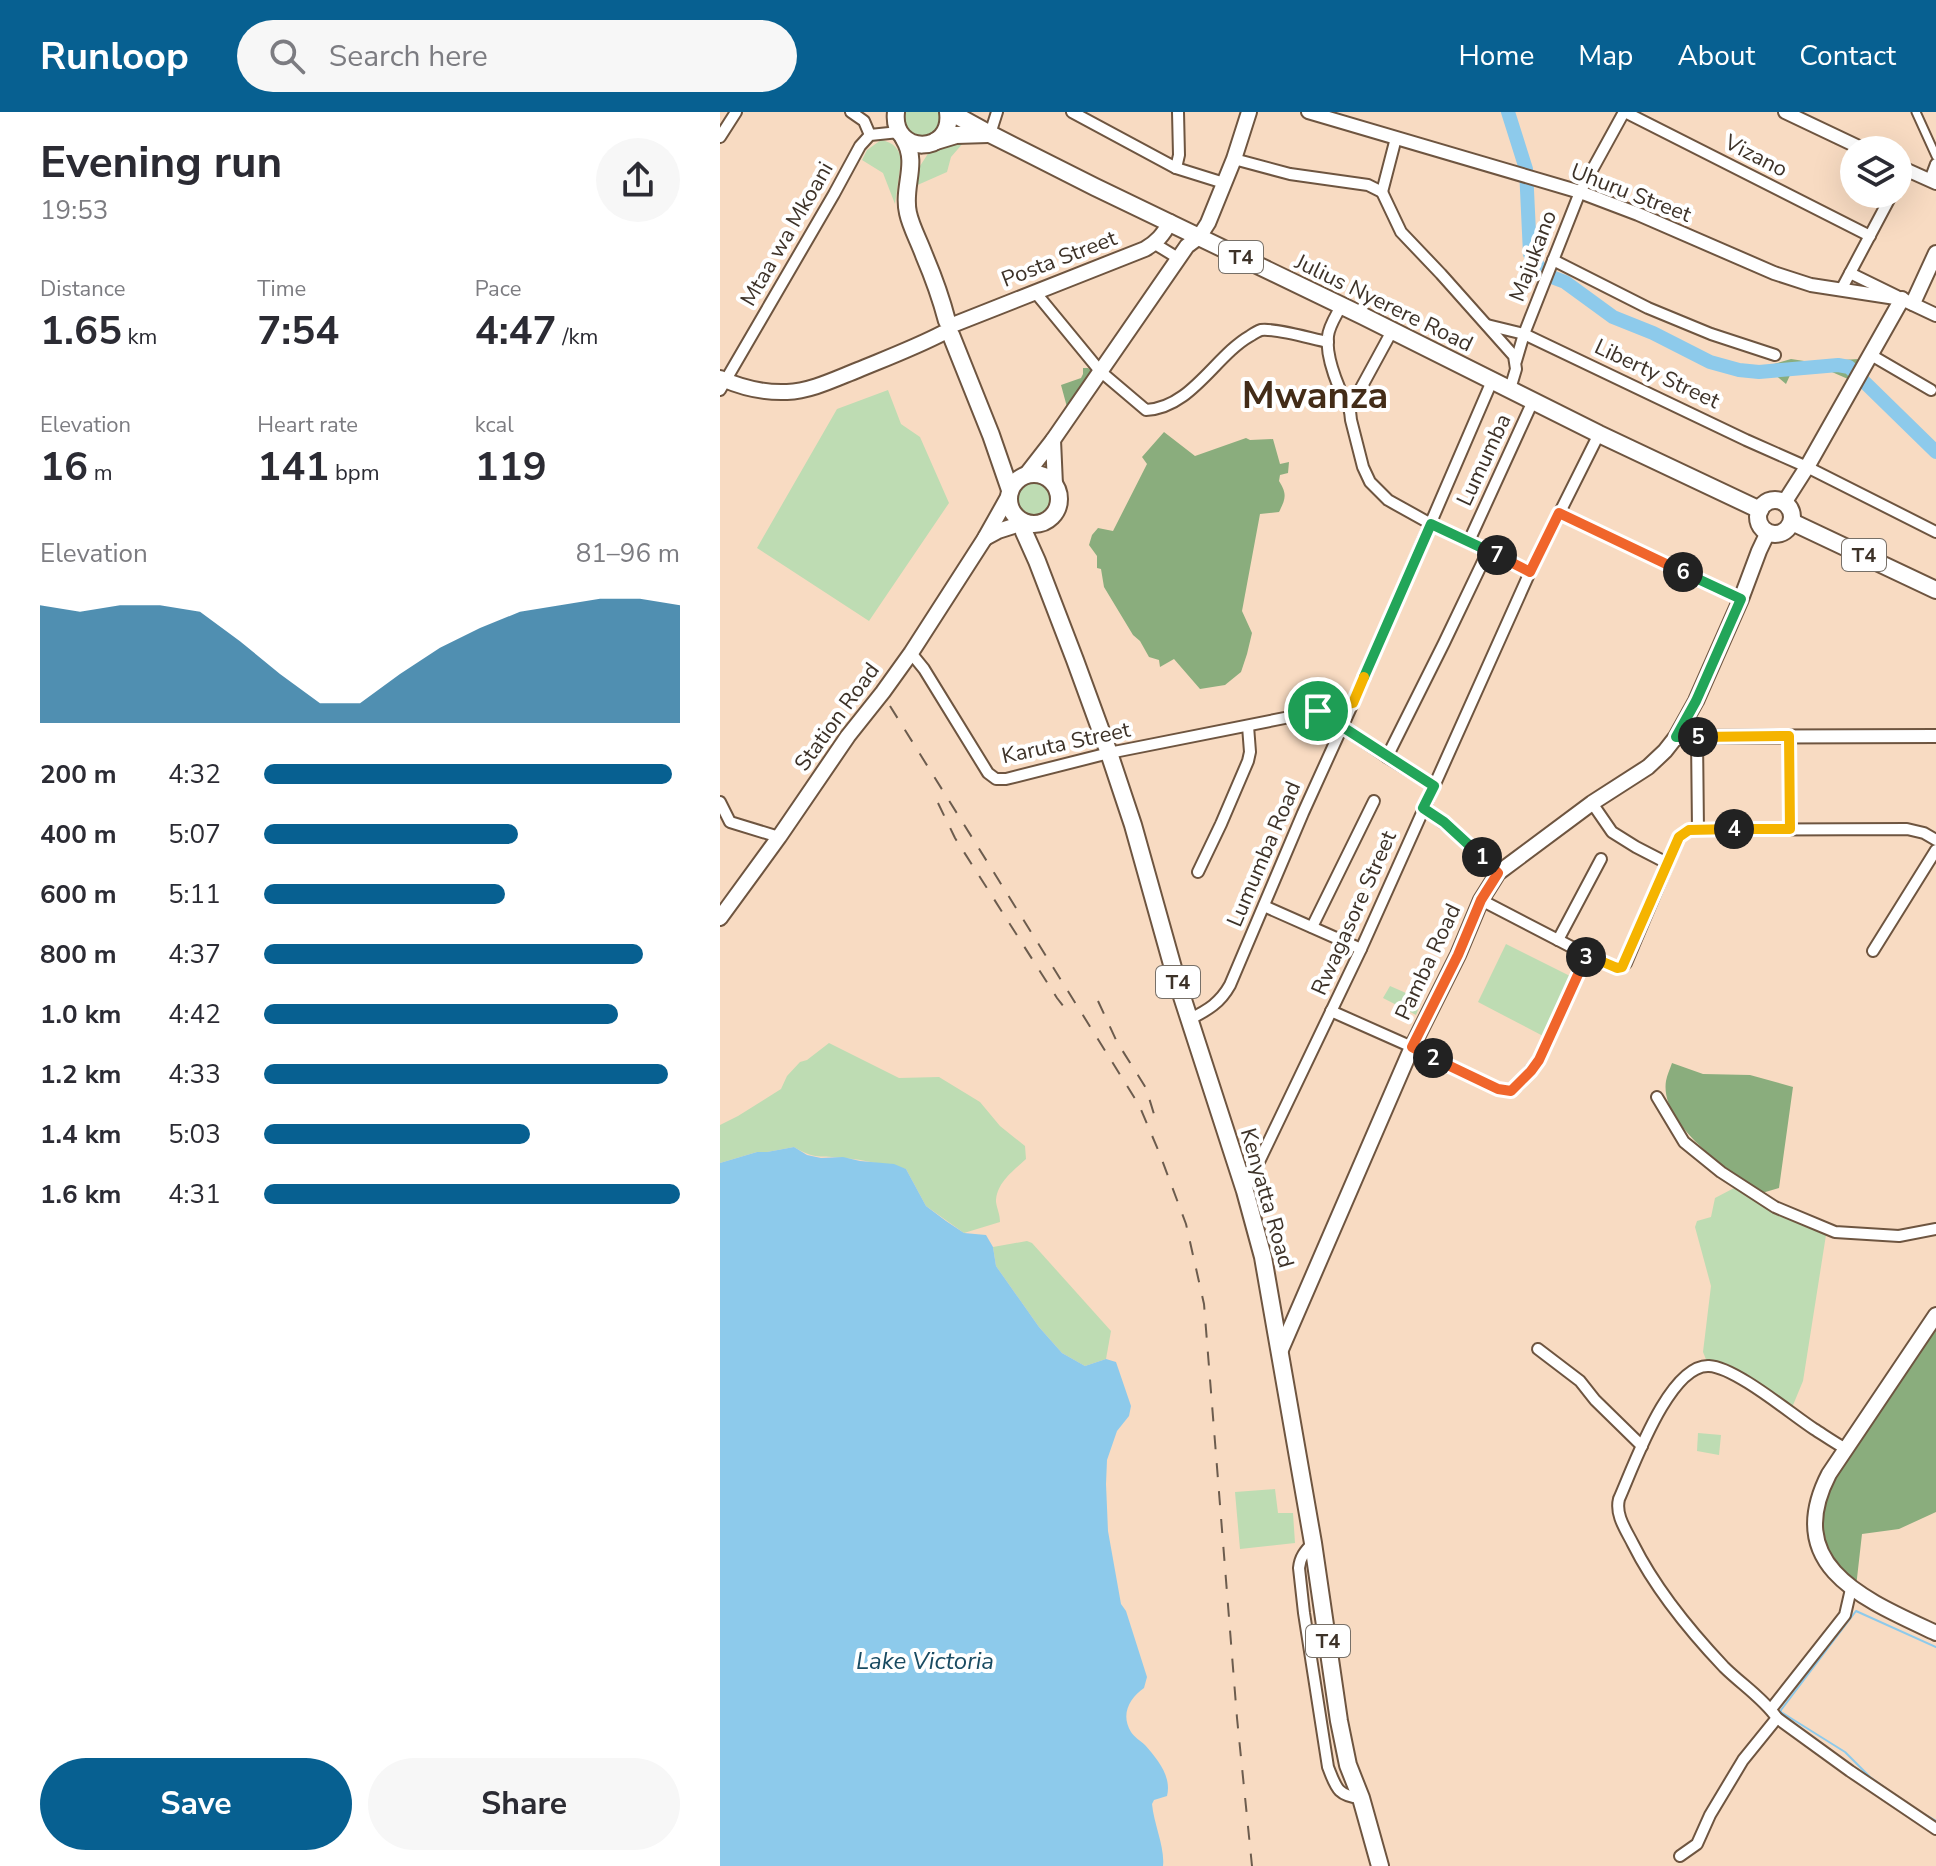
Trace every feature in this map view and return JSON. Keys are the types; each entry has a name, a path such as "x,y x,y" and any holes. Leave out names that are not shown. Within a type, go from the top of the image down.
{"highway":[{"path":"896,112 896,124 902,136 920,145 933,143 947,128 949,112"},
{"name":"Julius Nyerere Road","path":"949,112 1599,434 1760,510"},
{"name":"Julius Nyerere Road","path":"933,143 956,135 990,134"},
{"name":"T4","path":"902,136 910,151 906,194 908,215 991,435 1012,512 1023,523"},
{"name":"T4","path":"910,174 933,143"},
{"name":"T4","path":"991,435 1016,466 1049,479 1055,485"},
{"path":"1009,493 1014,483 1031,474"},
{"path":"1037,561 1047,520 1057,508 1059,500 1055,485"},
{"path":"1770,501 1784,503 1791,511 1792,522 1787,531 1779,534 1763,529 1759,520 1760,510 1770,501"},
{"path":"1023,523 1047,520"},
{"name":"T4","path":"1792,522 1936,590"},
{"name":"Kenyatta Road","path":"1023,523 1133,825 1175,975 1245,1191 1267,1274 1313,1543 1339,1721 1348,1765 1361,1798 1380,1866"}],"main road":[{"path":"1031,474 1187,246 1199,237 1208,223 1249,112"},
{"path":"1155,244 1170,222"},
{"name":"Posta Street","path":"722,383 771,391 807,389 918,346 949,328 1155,244"},
{"path":"1784,503 1868,360 1936,253"},
{"path":"1053,440 1055,485"},
{"name":"Station Road","path":"720,918 848,736 911,653 985,538 1009,493"},
{"path":"985,538 1023,523"},
{"name":"Pamba Road","path":"1280,1352 1412,1047 1458,955 1481,900 1498,873 1592,803 1648,767 1676,737 1696,701 1768,532"},
{"path":"1936,1315 1829,1474 1819,1492 1813,1518 1820,1550 1829,1566 1851,1589 1936,1633"}],"street":[{"path":"720,137 736,112"},
{"path":"851,112 864,121 870,135 902,136"},
{"path":"990,134 997,112"},
{"path":"1072,112 1176,168 1224,183"},
{"path":"1176,168 1179,155 1178,112"},
{"name":"Uhuru Street","path":"1308,112 1338,116 1396,138 1580,192 1774,273 1811,285 1908,301 1936,315"},
{"name":"Majukano","path":"1516,361 1580,192 1625,112"},
{"name":"Vizano","path":"1625,112 1870,236"},
{"path":"1785,112 1840,138"},
{"path":"1916,112 1936,156"},
{"name":"Mtaa wa Mkoani","path":"722,383 860,146 870,135"},
{"path":"1382,192 1396,138"},
{"path":"1234,159 1290,174 1368,185 1382,192 1401,232 1514,356 1516,369 1510,389"},
{"path":"1912,172 1933,181 1936,164"},
{"path":"1841,290 1885,208"},
{"path":"1155,244 1177,261"},
{"path":"1552,262 1648,308 1711,334 1775,355"},
{"path":"1850,273 1908,301"},
{"path":"1035,292 1100,371 1146,410 1184,396 1240,341 1259,330 1328,342 1330,329 1341,306"},
{"name":"Liberty Street","path":"1487,325 1524,334 1807,467 1936,532"},
{"path":"1350,411 1392,331"},
{"name":"Lumumba","path":"1328,342 1331,365 1350,411 1358,453 1370,482 1388,500 1469,541 1533,401"},
{"path":"1868,360 1931,390"},
{"name":"Lumumba Road","path":"1190,1019 1215,1006 1224,997 1492,381"},
{"name":"Rwagasore Street","path":"1245,1191 1361,949 1530,572 1599,434"},
{"path":"1559,513 1741,599"},
{"path":"1469,541 1530,572"},
{"path":"1387,757 1488,551"},
{"name":"Karuta Street","path":"911,653 988,773 996,779 1353,703"},
{"path":"1318,711 1434,786"},
{"path":"1198,872 1248,761 1248,726"},
{"path":"1789,736 1790,829"},
{"path":"1676,737 1936,736"},
{"path":"1697,737 1698,830"},
{"path":"1312,927 1374,801"},
{"path":"720,802 730,822 779,837"},
{"path":"1592,803 1612,832 1667,863"},
{"path":"1423,808 1471,845 1498,873"},
{"path":"1481,900 1617,968 1622,967 1667,863 1684,832 1907,829 1936,840"},
{"path":"1873,951 1936,850"},
{"path":"1558,940 1601,859"},
{"path":"1264,906 1361,949"},
{"path":"1331,1011 1498,1089 1511,1091 1539,1060 1587,955"},
{"path":"1657,1097 1684,1142 1742,1186 1788,1213 1835,1232 1899,1236 1936,1229"},
{"path":"1538,1349 1580,1381 1642,1446"},
{"path":"1846,1449 1741,1379 1707,1365 1695,1369 1676,1387 1658,1412 1618,1505 1619,1514 1651,1577 1686,1624 1726,1668 1774,1713 1850,1771 1936,1829"},
{"path":"1680,1856 1697,1844 1710,1815 1743,1760 1845,1615 1851,1589"}],"green space":[{"path":"902,112 942,112 944,120 932,138 912,138"},
{"path":"881,140 895,147 901,161 895,204 883,173 862,160 867,150"},
{"path":"952,140 964,142 951,157 947,172 913,187 920,166 931,149"},
{"path":"1791,359 1811,362 1858,359 1848,379 1825,369 1791,373 1786,384 1774,374 1760,374 1758,378 1752,373 1758,365 1764,367"},
{"path":"1083,368 1091,370 1091,375 1086,377 1086,384 1071,407 1067,407 1061,385 1081,378"},
{"path":"888,390 901,424 920,437 949,503 869,621 757,548 837,409"},
{"path":"1164,432 1195,456 1246,438 1273,439 1280,464 1289,462 1288,473 1280,475 1285,496 1279,512 1260,514 1242,611 1252,633 1241,672 1225,685 1200,689 1174,659 1160,667 1159,660 1149,657 1104,587 1101,569 1097,568 1097,556 1089,545 1098,528 1113,531 1147,464 1142,457"},
{"path":"1034,482 1046,487 1051,499 1046,511 1034,516 1022,511 1017,499 1022,487"},
{"path":"1506,944 1570,976 1543,1036 1478,1002"},
{"path":"1390,986 1422,1000 1416,1015 1383,998"},
{"path":"829,1043 899,1078 939,1077 980,1102 1000,1126 1025,1146 1026,1159 1006,1178 997,1195 1000,1222 964,1233 926,1206 906,1169 813,1155 794,1147 757,1152 720,1163 720,1125 781,1089 787,1076 800,1062"},
{"path":"1672,1063 1703,1074 1750,1075 1793,1087 1779,1188 1762,1193 1716,1160 1685,1130 1667,1098 1666,1081"},
{"path":"1736,1187 1773,1211 1826,1235 1803,1381 1791,1410 1707,1362 1703,1352 1711,1286 1695,1227 1697,1221 1711,1217 1715,1198"},
{"path":"1027,1241 1111,1331 1106,1359 1085,1366 1062,1353 1039,1327 996,1266 993,1247"},
{"path":"1936,1330 1936,1512 1899,1529 1862,1534 1856,1587 1830,1561 1821,1525 1825,1500 1837,1467"},
{"path":"1698,1433 1721,1435 1719,1455 1697,1451"},
{"path":"1275,1489 1278,1513 1293,1513 1295,1543 1240,1549 1235,1492"}],"water":[{"name":"Lake Victoria","path":"794,1147 807,1155 821,1158 843,1157 894,1164 906,1169 926,1206 964,1233 986,1235 993,1247 996,1266 1039,1327 1062,1353 1085,1366 1106,1359 1116,1362 1131,1406 1129,1416 1117,1431 1107,1460 1108,1531 1121,1604 1147,1677 1144,1688 1128,1707 1126,1719 1132,1734 1159,1762 1167,1782 1167,1796 1154,1800 1152,1804 1163,1866 720,1866 720,1163 757,1152"}],"waterway":[{"path":"1508,112 1526,169 1530,254 1544,274 1565,282 1613,317 1710,362 1759,372 1838,365 1849,367 1936,452"},
{"path":"1902,1800 1870,1777 1845,1752 1781,1710 1856,1611 1936,1647"},
{"path":"1910,1806 1936,1821"}],"railway":[{"path":"890,706 1139,1105 1186,1224 1204,1304 1252,1866"},
{"path":"938,803 955,838 1071,1016"},
{"path":"1098,1001 1117,1042 1146,1088 1157,1124"}],"district":[{"name":"Mwanza","path":"1315,395"}],"route":[{"path":"1559,513 1741,599 1696,701 1676,737 1789,736 1790,829 1684,832 1667,863 1626,963 1617,968 1587,955 1539,1060 1514,1089 1503,1091 1412,1047 1458,955 1481,900 1498,873 1471,845 1423,808 1434,786 1318,711 1353,703 1431,524 1530,572 1559,513"}]}
